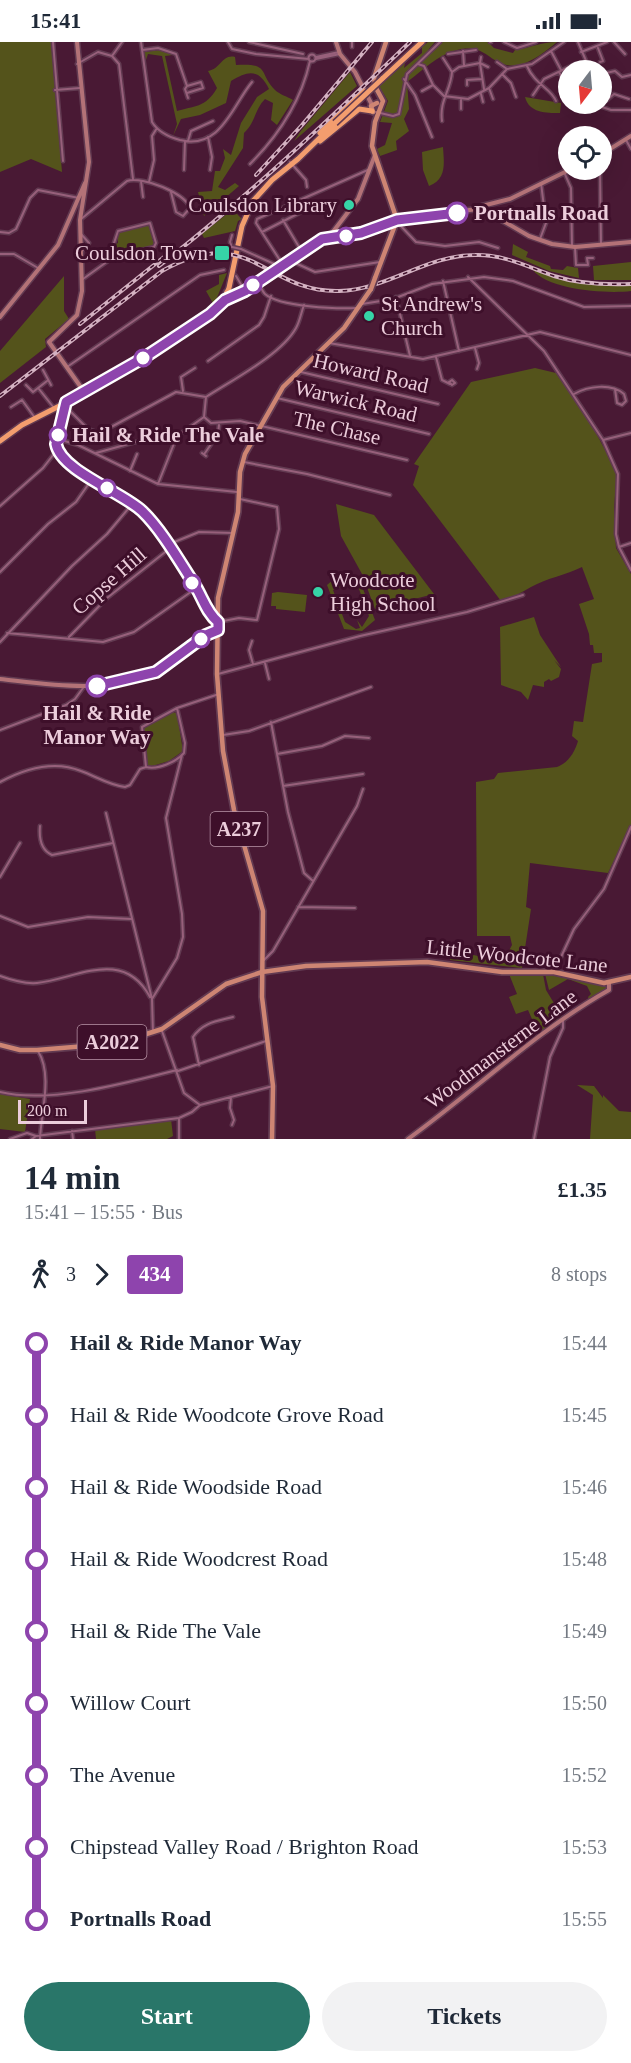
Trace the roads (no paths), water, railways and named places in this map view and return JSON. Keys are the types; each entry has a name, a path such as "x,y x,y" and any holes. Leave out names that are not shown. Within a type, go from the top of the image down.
{"highway":[{"path":"0,441 35,418 66,404 145,357 220,306 225,300 246,215 263,189 422,42"},
{"path":"291,163 363,91"},
{"path":"317,141 327,137 359,109 376,109"},
{"path":"319,135 330,128"},
{"path":"220,306 230,283 234,260"}],"main road":[{"path":"77,42 77,64 88,152 87,180 80,220 83,279 80,310 49,342 85,393"},
{"path":"336,42 339,53 355,72 363,91 376,109"},
{"name":"A237","path":"272,1139 273,1086 266,1041 262,972 263,911 234,810 222,735 217,674 220,580 240,496 242,462 276,398 298,370 328,342 360,306 375,278 391,232 398,221 372,146 379,92 375,82 375,72 386,42"},
{"path":"612,148 631,136"},
{"path":"225,300 244,291 328,237 351,209 375,155"},
{"path":"479,210 482,206 506,201 558,175"},
{"path":"0,317 58,244 87,180"},
{"path":"328,237 353,235 398,221 479,210 540,240 573,246 631,242"},
{"path":"387,223 391,232"},
{"path":"230,283 234,290 244,291"},
{"path":"226,292 236,294"},
{"path":"66,404 57,450 92,479 133,503 148,518 196,588 212,617 218,622"},
{"path":"0,679 83,688 103,686 156,672 206,635 218,630"},
{"name":"Little Woodcote Lane","path":"262,972 326,964 427,962 502,972 554,972 609,983 631,977"},
{"name":"A2022","path":"0,1045 20,1050 37,1050 86,1046 153,1033 226,984 262,972"},
{"name":"Woodmansterne Lane","path":"408,1139 528,1043 578,1008 609,990 609,983"}],"street":[{"path":"53,42 55,90 63,160"},
{"path":"112,56 122,42"},
{"path":"141,42 152,122 168,136 186,141 208,137 230,119 241,95 251,83 247,81"},
{"path":"228,42 232,49 310,60 339,53"},
{"path":"249,42 303,54"},
{"path":"352,42 352,48"},
{"path":"376,109 393,116 401,110 404,79 440,42"},
{"path":"504,42 521,48 536,42"},
{"path":"417,64 426,67 433,85 444,96 460,99 481,94 507,69 527,66 564,42"},
{"path":"578,42 585,60"},
{"path":"581,52 607,42"},
{"path":"614,42 625,54"},
{"path":"598,47 603,60"},
{"path":"142,50 160,48 176,54 187,86 188,98"},
{"path":"448,54 462,50 477,50"},
{"path":"462,50 464,66"},
{"path":"551,51 558,67"},
{"path":"77,64 98,52 112,56 121,71 133,179"},
{"path":"250,164 280,131 303,86 311,55 316,58"},
{"path":"481,57 484,90"},
{"path":"442,121 441,105 452,81 452,72 443,58"},
{"path":"496,62 507,69"},
{"path":"452,72 464,66 480,63 488,67"},
{"path":"527,66 531,76 553,95 556,101"},
{"path":"612,72 615,71 622,77 631,75"},
{"path":"533,95 540,85 558,72"},
{"path":"502,74 512,83 516,98"},
{"path":"404,79 415,95 432,137"},
{"path":"467,85 467,80 482,79"},
{"path":"187,86 201,82 203,88 187,93"},
{"path":"422,91 433,85"},
{"path":"55,90 80,88"},
{"path":"489,88 493,99"},
{"path":"481,94 483,102"},
{"path":"612,96 614,94 629,99"},
{"path":"460,99 461,109"},
{"path":"376,109 386,113"},
{"path":"612,110 631,110"},
{"path":"184,170 186,141 191,131 213,121"},
{"path":"149,182 154,160 152,134 157,128"},
{"path":"208,137 212,157 210,170"},
{"path":"626,140 631,149"},
{"path":"291,163 306,180 307,187"},
{"path":"282,266 256,223 257,219 266,213 370,170"},
{"path":"80,220 127,181 133,179 149,182 171,192 189,204 189,210 183,216 176,213 171,192"},
{"path":"569,180 576,264 588,265 587,258 593,258"},
{"path":"600,180 601,245"},
{"path":"141,181 142,196"},
{"path":"540,183 546,223 540,240"},
{"path":"0,232 9,233 16,229 30,198 38,190 79,198"},
{"path":"262,232 317,204"},
{"path":"283,220 302,252"},
{"path":"398,221 416,242 445,246 479,242 498,248"},
{"path":"83,279 101,268 110,258 119,230 150,223 156,246 110,258"},
{"path":"80,233 89,243 82,251"},
{"path":"232,235 228,242 232,247 282,266"},
{"path":"0,254 14,254 40,269"},
{"path":"291,260 315,272 380,262"},
{"path":"67,367 200,275 222,271"},
{"path":"236,276 244,291"},
{"path":"258,282 266,295 304,305 332,309 360,306 396,297 418,287 468,277 501,278 584,307 631,306"},
{"path":"468,277 530,336 574,394 603,440 618,474 615,517 619,547 631,570"},
{"path":"443,281 459,351"},
{"path":"208,361 259,325 271,296"},
{"path":"396,297 411,357"},
{"path":"66,404 88,429 100,433 165,396 183,391 206,397 267,356 286,340 297,327 304,305"},
{"path":"328,342 423,358 542,333 631,355"},
{"path":"475,348 479,363 477,369"},
{"path":"436,356 441,378 450,384"},
{"path":"183,391 182,377 195,368"},
{"path":"43,370 51,385"},
{"name":"Howard Road","path":"298,370 438,404"},
{"path":"26,386 33,392 48,381"},
{"path":"574,394 600,387 615,389 624,394 626,401 622,405 616,403 615,389"},
{"path":"39,389 54,408"},
{"path":"158,484 177,436 204,417 206,397"},
{"name":"Warwick Road","path":"276,398 429,434"},
{"path":"11,407 22,400 35,418"},
{"path":"204,417 211,423 219,424 218,434 204,454"},
{"name":"The Chase","path":"219,424 240,421 407,460"},
{"path":"603,440 631,434"},
{"path":"58,439 94,453 158,484 240,496 279,509 277,539 256,620 238,618 218,622"},
{"path":"94,453 139,441"},
{"path":"0,506 43,468 57,450"},
{"path":"130,472 137,454"},
{"path":"242,462 307,474 390,495"},
{"path":"0,572 48,524 76,502 92,479"},
{"path":"0,642 107,534 133,503"},
{"name":"Copse Hill","path":"69,637 115,590 168,547 199,532 232,533"},
{"path":"619,547 631,543"},
{"path":"626,561 631,560"},
{"path":"7,633 69,637 99,642 134,632 196,588"},
{"path":"217,674 360,636 468,612 523,595"},
{"path":"252,641 249,650 253,665"},
{"path":"265,663 269,679"},
{"path":"222,735 249,731 371,687"},
{"path":"0,730 66,705 75,699 83,688"},
{"path":"146,767 142,728 148,722 177,708 219,694"},
{"path":"152,999 177,958 183,937 182,914 166,824 170,794 185,743 177,708"},
{"path":"271,722 283,786 304,873 314,881"},
{"path":"277,754 322,746 345,736 369,738"},
{"path":"0,782 33,769 59,766 80,770 124,787 130,785 140,769 162,765 182,755"},
{"path":"283,786 363,774"},
{"path":"263,961 273,951 314,881 357,807 363,789"},
{"path":"106,813 152,999 153,1033"},
{"path":"40,826 44,850 52,855 113,843"},
{"path":"554,972 574,929 604,889 631,827"},
{"path":"0,877 20,843"},
{"path":"298,907 355,908"},
{"path":"0,916 28,927 99,916 132,919"},
{"path":"263,950 273,951"},
{"path":"0,976 35,983 88,970 111,970 136,980 152,999"},
{"path":"199,1065 193,1037 196,1032 213,1020 233,1017"},
{"path":"534,1139 550,1058 563,1028 563,1020"},
{"path":"162,1029 184,1093 200,1105"},
{"path":"0,1092 23,1097 44,1096 132,1081 199,1065 266,1041"},
{"path":"37,1050 44,1065 44,1096 39,1137"},
{"path":"32,1139 72,1131 179,1118 200,1105 273,1086"},
{"path":"231,1097 230,1108 234,1120 232,1125"},
{"path":"179,1118 179,1139"},
{"path":"72,1131 73,1139"},
{"path":"10,1139 27,1133 39,1137"}],"railway":[{"path":"256,175 302,125 372,42"},
{"path":"159,266 256,185 410,42"},
{"path":"0,396 162,271 192,258 217,253 237,256 256,263 292,282 314,289 339,291 374,285 440,260 475,255 505,259 573,281 631,284"},
{"path":"80,324 164,257"}],"place":[{"name":"Coulsdon Library","path":"349,205"},
{"name":"Portnalls Road","path":"457,213"},
{"name":"Coulsdon Town","path":"222,253"},
{"name":"St Andrew's Church","path":"369,316"},
{"name":"Hail & Ride The Vale","path":"58,435"},
{"name":"Woodcote High School","path":"318,592"},
{"name":"Hail & Ride Manor Way","path":"97,686"}]}
